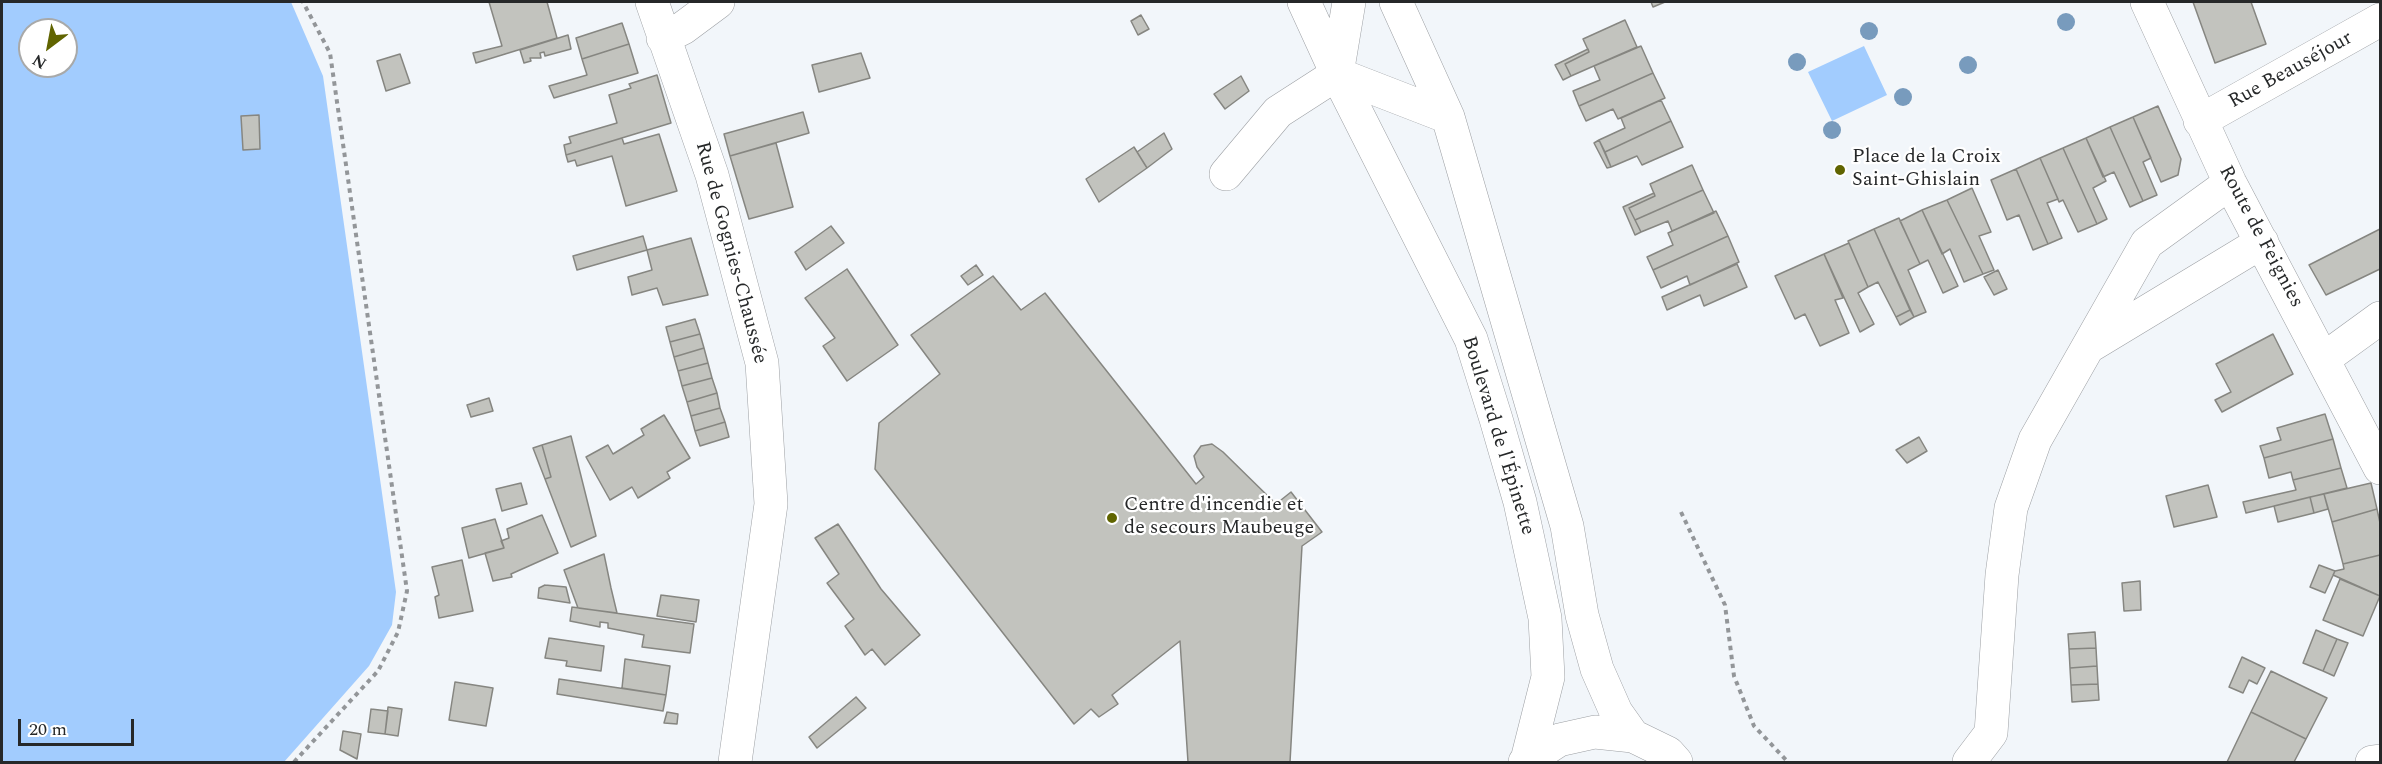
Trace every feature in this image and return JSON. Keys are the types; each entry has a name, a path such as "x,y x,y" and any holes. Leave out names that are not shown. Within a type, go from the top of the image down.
{"street":[{"name":"Rue de Gognies-Chaussée","path":"652,2 712,175 762,363 771,504 735,762"},
{"path":"663,38 683,28 718,2"},
{"name":"Boulevard de l'Épinette","path":"1304,2 1336,74 1471,339 1520,502 1545,618 1548,676 1526,761"},
{"path":"1226,174 1278,112 1336,74 1349,2"},
{"name":"Boulevard de l'Épinette","path":"1396,2 1448,117 1567,526 1582,615 1597,669 1616,712 1633,736"},
{"name":"Route de Feignies","path":"2147,2 2230,183 2325,358 2380,468"},
{"name":"Rue Beauséjour","path":"2200,121 2380,20"},
{"path":"1336,74 1448,117"},
{"path":"1969,762 1988,748 2002,574 2011,508 2035,440 2147,243 2230,183"},
{"path":"2088,347 2262,242"},
{"path":"2325,358 2380,318"},
{"path":"1526,761 1559,740 1595,732 1633,736 1668,753 1676,762"},
{"path":"2372,762 2380,761"}],"path":[{"path":"294,762 378,671 398,632 407,591 330,53 303,2"},
{"path":"1681,512 1725,605 1734,676 1754,726 1788,762"}],"shaded area":[{"path":"2,2 291,2 323,76 396,592 392,625 369,666 284,762 2,762"},
{"path":"1864,46 1887,95 1832,121 1808,72"}],"building":[{"path":"489,2 547,2 557,38 476,63 473,53 502,46"},
{"path":"1651,2 1665,2 1653,7"},
{"path":"2193,2 2251,2 2266,44 2215,63"},
{"path":"1141,15 1149,29 1138,35 1131,21"},
{"path":"1625,20 1637,47 1571,76 1565,64 1589,52 1583,39"},
{"path":"622,23 629,44 582,59 576,38"},
{"path":"568,35 571,49 545,56 544,52 540,53 541,58 530,58 531,61 524,63 520,50"},
{"path":"629,44 638,73 554,98 549,86 587,75 582,59"},
{"path":"1641,46 1653,73 1579,106 1573,91 1600,80 1594,66"},
{"path":"1588,49 1589,52 1565,64 1571,76 1563,80 1555,65"},
{"path":"861,53 870,78 819,92 812,65"},
{"path":"400,54 410,83 386,91 377,61"},
{"path":"1653,73 1665,98 1618,119 1613,109 1586,121 1579,106"},
{"path":"657,75 671,123 566,155 564,145 571,143 569,137 617,123 609,95 631,88 629,84"},
{"path":"1241,76 1249,91 1225,109 1214,94"},
{"path":"1661,100 1671,121 1605,152 1599,140 1625,128 1621,118"},
{"path":"2158,106 2181,159 2178,175 2161,182 2133,117"},
{"path":"803,112 809,133 730,156 724,134"},
{"path":"259,115 260,149 243,150 241,116"},
{"path":"2133,117 2151,158 2143,162 2157,195 2143,201 2110,127"},
{"path":"1671,121 1683,147 1642,165 1637,156 1611,167 1605,152"},
{"path":"2110,127 2143,201 2130,207 2114,172 2103,177 2086,138"},
{"path":"1164,133 1172,149 1147,168 1137,152"},
{"path":"659,134 677,191 626,206 612,156 577,166 575,160 568,162 566,155 622,138 624,144"},
{"path":"2086,138 2106,181 2093,188 2107,219 2097,224 2063,148"},
{"path":"1599,140 1611,167 1607,168 1594,143"},
{"path":"776,143 793,207 749,219 730,156"},
{"path":"1134,147 1147,168 1099,202 1086,179"},
{"path":"2063,148 2097,224 2078,232 2063,200 2059,202 2040,158"},
{"path":"2040,158 2058,199 2047,203 2062,238 2048,244 2016,169"},
{"path":"1692,165 1703,190 1635,220 1629,208 1655,196 1650,184"},
{"path":"2016,169 2048,244 2033,250 2019,215 2007,220 1991,180"},
{"path":"1972,188 1991,232 1979,236 1994,270 1983,274 1947,200"},
{"path":"1703,190 1714,213 1672,231 1668,221 1641,232 1635,220"},
{"path":"1654,193 1655,196 1629,208 1641,232 1635,235 1623,207"},
{"path":"1947,200 1983,274 1964,282 1950,249 1942,254 1922,210"},
{"path":"1922,210 1958,286 1943,293 1928,260 1920,264 1900,221"},
{"path":"1716,211 1728,236 1653,270 1647,257 1673,245 1668,233"},
{"path":"1899,218 1920,264 1908,270 1926,312 1914,317 1874,229"},
{"path":"831,226 844,243 806,270 795,252"},
{"path":"1874,229 1910,310 1896,317 1878,282 1868,287 1848,241"},
{"path":"2380,229 2380,269 2326,295 2309,265"},
{"path":"643,236 647,250 577,270 573,256"},
{"path":"1728,236 1739,262 1690,285 1687,276 1661,288 1653,270"},
{"path":"691,238 708,295 663,305 657,288 632,295 628,277 652,270 647,250"},
{"path":"1849,243 1868,287 1858,293 1874,324 1860,332 1824,254"},
{"path":"1824,254 1843,298 1835,300 1849,333 1820,346 1805,314 1795,319 1775,276"},
{"path":"1737,264 1747,287 1704,306 1700,295 1667,310 1662,297"},
{"path":"976,265 983,275 968,285 961,276"},
{"path":"847,269 898,345 847,381 823,346 835,338 805,298"},
{"path":"1998,270 2007,289 1994,295 1984,277"},
{"name":"Centre d'incendie et de secours Maubeuge","path":"993,276 1021,310 1045,293 1196,484 1204,477 1197,467 1194,456 1201,446 1212,444 1276,504 1291,492 1322,532 1302,546 1290,762 1188,762 1180,641 1112,695 1118,704 1099,717 1091,709 1074,724 875,469 879,423 940,374 911,335"},
{"path":"1910,310 1914,317 1900,325 1896,317"},
{"path":"695,319 700,334 670,342 666,327"},
{"path":"700,334 704,348 674,357 670,342"},
{"path":"2273,334 2293,374 2222,412 2215,400 2231,392 2216,364"},
{"path":"704,348 708,363 678,371 674,357"},
{"path":"708,363 712,378 682,386 678,371"},
{"path":"712,378 717,393 687,402 682,386"},
{"path":"717,393 720,408 691,416 687,402"},
{"path":"489,398 493,411 471,417 467,405"},
{"path":"720,408 725,422 695,431 691,416"},
{"path":"2325,414 2333,439 2264,458 2260,446 2281,440 2277,428"},
{"path":"664,415 690,458 667,472 670,478 638,498 632,487 610,500 586,457 608,445 613,454 644,435 641,429"},
{"path":"725,422 729,437 700,446 695,431"},
{"path":"571,436 596,536 571,547 545,479 551,477 542,445"},
{"path":"1919,437 1927,451 1907,463 1896,450"},
{"path":"2333,439 2341,468 2293,480 2291,472 2269,478 2264,458"},
{"path":"542,445 551,477 545,479 533,448"},
{"path":"2341,468 2347,488 2246,513 2243,502 2296,490 2293,480"},
{"path":"521,483 527,504 502,511 496,489"},
{"path":"2371,483 2377,509 2332,522 2324,494"},
{"path":"2208,485 2217,517 2174,527 2166,496"},
{"path":"2324,494 2328,509 2314,513 2310,497"},
{"path":"2310,497 2314,513 2278,522 2274,506"},
{"path":"2377,509 2380,523 2380,555 2343,564 2332,522"},
{"path":"542,515 558,553 511,574 512,577 493,581 485,553 504,548 501,541 509,538 507,529"},
{"path":"495,519 504,548 469,558 462,528"},
{"path":"838,524 881,589 920,635 885,665 872,649 865,655 845,626 854,619 827,583 839,574 815,538"},
{"path":"604,554 617,613 578,608 564,570"},
{"path":"2380,555 2380,596 2333,575 2335,571 2344,569 2343,564"},
{"path":"462,560 473,611 439,618 435,597 439,595 432,567"},
{"path":"2319,565 2335,571 2325,593 2310,587"},
{"path":"2340,579 2380,596 2363,636 2323,620"},
{"path":"2140,581 2141,610 2124,611 2122,583"},
{"path":"545,585 566,587 570,603 538,598 539,588"},
{"path":"661,595 699,600 696,622 657,616"},
{"path":"572,607 694,624 690,653 642,647 644,635 608,628 608,623 600,622 600,627 570,621"},
{"path":"2316,630 2337,639 2323,671 2303,663"},
{"path":"2095,632 2096,648 2069,649 2068,634"},
{"path":"549,638 604,646 601,671 566,666 567,661 545,658"},
{"path":"2337,639 2348,643 2334,676 2323,671"},
{"path":"2096,648 2097,666 2070,668 2069,649"},
{"path":"2242,657 2265,668 2257,684 2249,680 2243,693 2229,687"},
{"path":"625,659 670,666 666,695 622,688"},
{"path":"2097,666 2098,684 2071,685 2070,668"},
{"path":"2271,671 2327,698 2306,739 2251,712"},
{"path":"559,679 666,695 663,711 557,694"},
{"path":"455,682 493,688 486,726 449,720"},
{"path":"2098,684 2099,700 2072,702 2071,685"},
{"path":"856,697 866,708 817,748 809,737"},
{"path":"388,707 402,709 398,736 385,734"},
{"path":"371,709 388,711 385,734 368,732"},
{"path":"667,712 678,714 677,724 664,723"},
{"path":"2251,712 2306,739 2294,762 2227,762"},
{"path":"343,731 361,734 357,759 340,750"}],"place":[{"name":"Place de la Croix Saint-Ghislain","path":"1840,170"},
{"name":"Centre d'incendie et de secours Maubeuge","path":"1112,518"}]}
